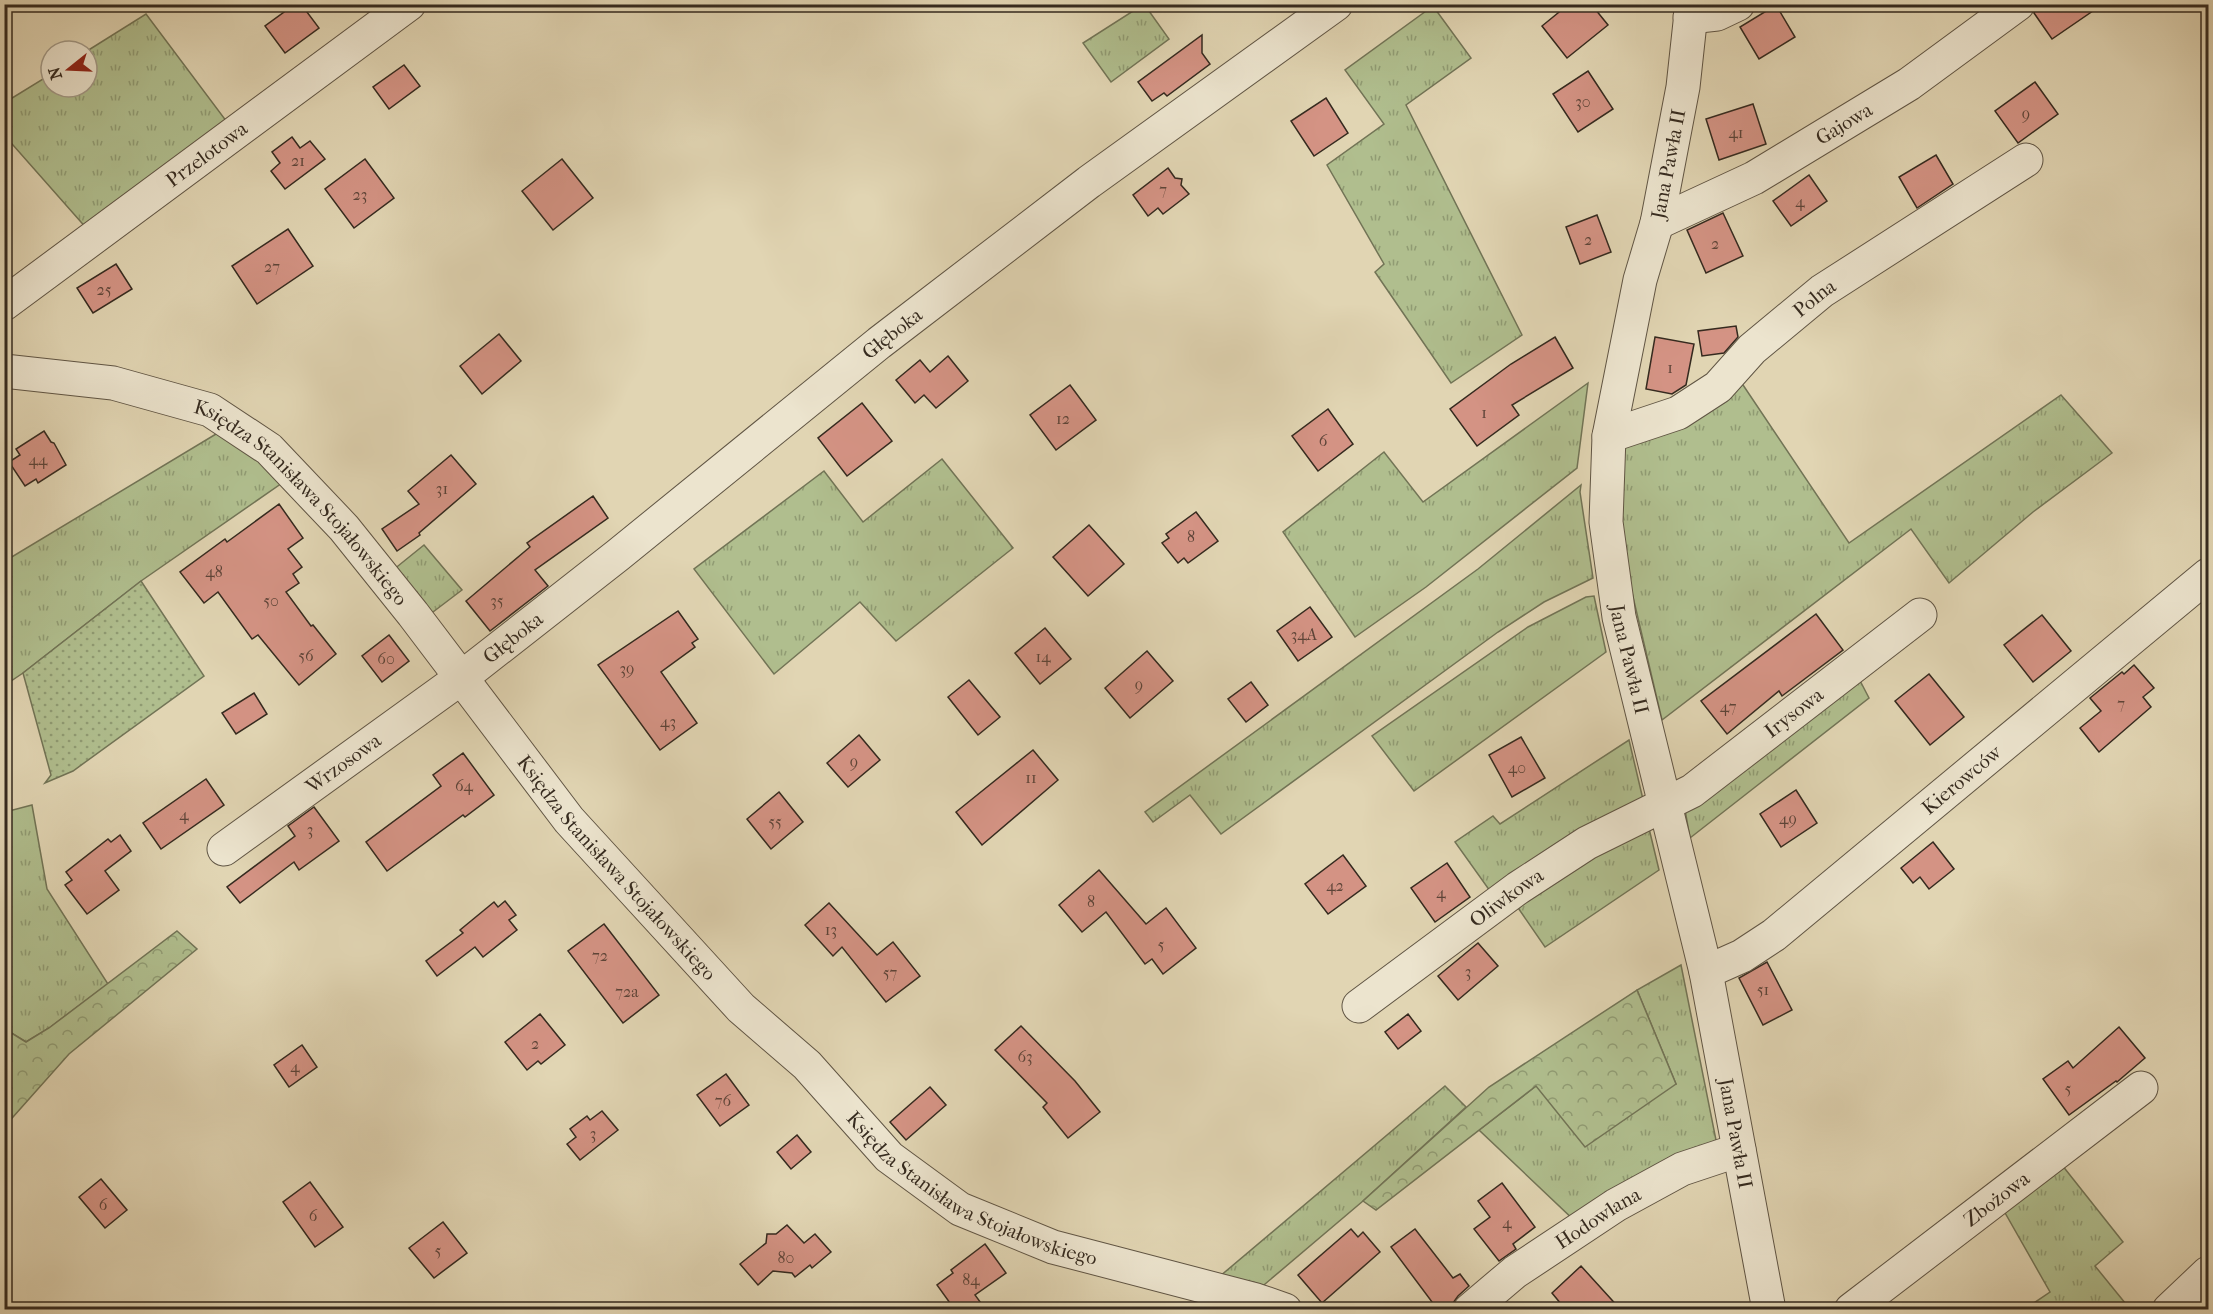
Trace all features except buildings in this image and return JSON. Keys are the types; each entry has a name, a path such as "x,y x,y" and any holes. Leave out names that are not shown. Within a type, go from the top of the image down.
{"street":[{"name":"Przelotowa","path":"4,304 409,4"},
{"name":"Głęboka","path":"461,678 618,555 898,329 1089,183 1336,4"},
{"path":"1691,11 1717,14 1738,4"},
{"name":"Gajowa","path":"1657,223 1754,178 1909,84 2018,4"},
{"name":"Jana Pawła II","path":"1691,11 1683,87 1657,223 1640,280 1609,436 1606,522 1619,617 1706,972 1769,1310"},
{"name":"Polna","path":"1609,436 1678,413 1718,387 1752,349 1822,291 2026,160"},
{"name":"Księdza Stanisława Stojałowskiego","path":"4,370 113,383 210,410 269,449 344,528 569,820 735,1001 807,1065 889,1157 960,1209 1053,1248 1256,1300 1285,1310"},
{"name":"Kierowców","path":"1706,972 1742,956 1774,935 2208,575"},
{"name":"Irysowa","path":"1664,805 1692,791 1920,615"},
{"name":"Wrzosowa","path":"224,849 461,678"},
{"name":"Oliwkowa","path":"1359,1006 1518,888 1587,843 1664,805"},
{"name":"Zbożowa","path":"1851,1310 2141,1088"},
{"name":"Hodowlana","path":"1470,1310 1515,1272 1616,1205 1682,1169 1739,1150"},
{"path":"2169,1310 2208,1274"}],"green space":[{"path":"1144,4 1169,39 1111,82 1083,43"},
{"path":"1433,6 1471,58 1406,105 1522,335 1451,383 1375,272 1384,264 1327,165 1384,124 1345,70"},
{"path":"146,14 230,126 88,230 5,136 4,103 39,81 39,99 99,99 99,43"},
{"path":"1739,379 1849,543 2061,395 2112,453 2033,512 1949,583 1911,529 1662,720 1621,546 1619,438"},
{"path":"1588,383 1577,468 1426,587 1355,637 1283,532 1384,452 1423,502"},
{"path":"226,428 285,481 141,581 5,685 5,561"},
{"path":"942,459 1013,548 896,641 860,602 774,674 694,569 824,471 863,522"},
{"path":"1581,485 1580,492 1593,578 1544,602 1498,632 1221,834 1190,795 1153,822 1145,812 1478,569"},
{"path":"424,545 462,590 429,615 393,570"},
{"path":"141,581 204,676 73,771 45,783 51,775 23,673"},
{"path":"1594,596 1606,652 1414,791 1372,736 1528,627 1586,597"},
{"path":"1856,673 1869,698 1690,838 1685,810"},
{"path":"1629,740 1645,808 1495,898 1455,842 1493,816 1500,824"},
{"path":"32,805 47,889 108,984 49,1028 26,1042 5,1029 5,812"},
{"path":"1647,820 1659,870 1545,947 1514,902"},
{"path":"177,931 197,949 69,1054 5,1126 5,1029 26,1042 49,1028"},
{"path":"1681,965 1716,1140 1576,1222 1479,1130 1536,1086 1676,1084 1637,990"},
{"path":"1637,990 1676,1084 1585,1147 1536,1086 1376,1210 1363,1201 1489,1087"},
{"path":"1445,1086 1466,1107 1363,1201 1258,1290 1219,1277"},
{"path":"2058,1160 2123,1242 2095,1266 2130,1309 2025,1309 2050,1292 2000,1204"}]}
